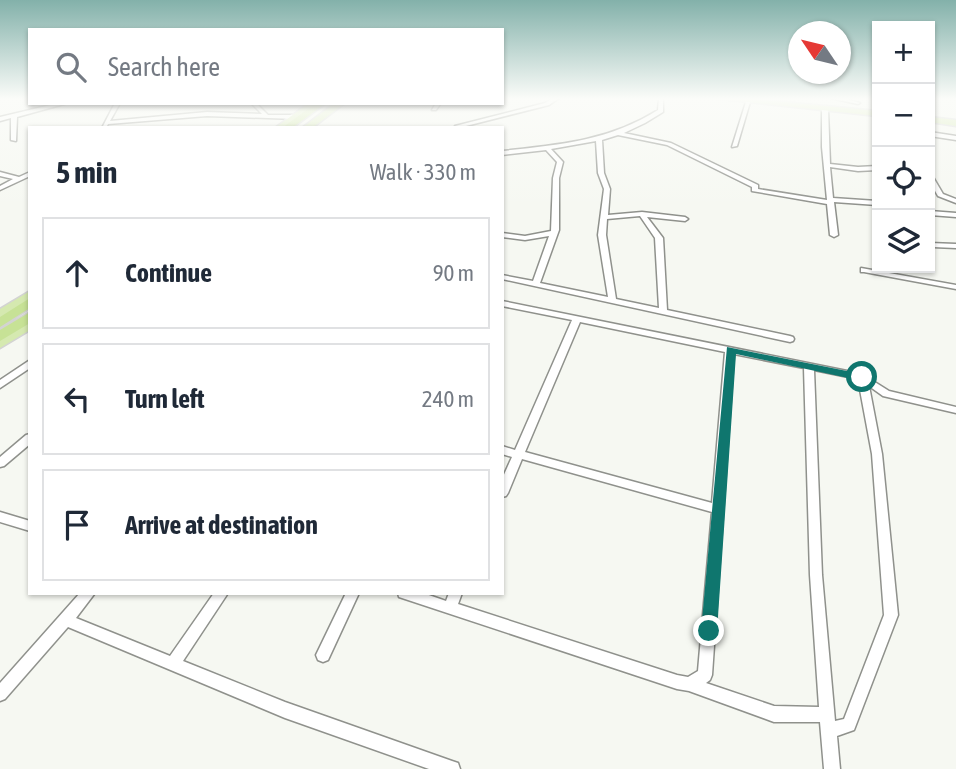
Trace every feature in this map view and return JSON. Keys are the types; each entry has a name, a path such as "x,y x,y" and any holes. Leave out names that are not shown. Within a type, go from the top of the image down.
{"highway":[{"path":"1,334 28,304"},
{"path":"1,334 28,317"}],"main road":[{"path":"0,315 28,296"},
{"path":"1,334 28,324"}],"street":[{"path":"14,134 14,140"},
{"path":"504,153 598,140 615,134"},
{"path":"623,134 682,149 756,186 754,190 830,201 872,203"},
{"path":"734,146 738,134"},
{"path":"826,134 834,235"},
{"path":"935,135 956,138"},
{"path":"598,140 601,173 607,189 602,234 612,299"},
{"path":"536,283 553,233 556,178 560,162 546,147"},
{"path":"827,165 872,169"},
{"path":"0,174 19,179"},
{"path":"0,188 28,175"},
{"path":"935,186 940,195 956,201"},
{"path":"935,213 956,215"},
{"path":"603,217 642,214 685,219"},
{"path":"642,214 659,238 663,310"},
{"path":"504,235 524,238 553,233"},
{"path":"935,245 956,246"},
{"path":"864,270 956,287"},
{"path":"504,277 790,339"},
{"path":"504,303 862,377 886,394 956,410"},
{"path":"504,489 577,318"},
{"path":"689,684 705,675 730,350"},
{"path":"0,385 28,364"},
{"path":"809,366 816,575 832,769"},
{"path":"410,595 774,714 849,726 891,615 877,454 862,377"},
{"path":"0,463 28,440"},
{"path":"504,451 718,509"},
{"path":"0,517 28,525"},
{"path":"0,694 87,595"},
{"path":"173,664 221,595"},
{"path":"323,655 352,595"},
{"path":"450,608 455,595"},
{"path":"66,620 285,710 452,769"}],"route":[{"path":"709,631 730,350 862,377"}]}
